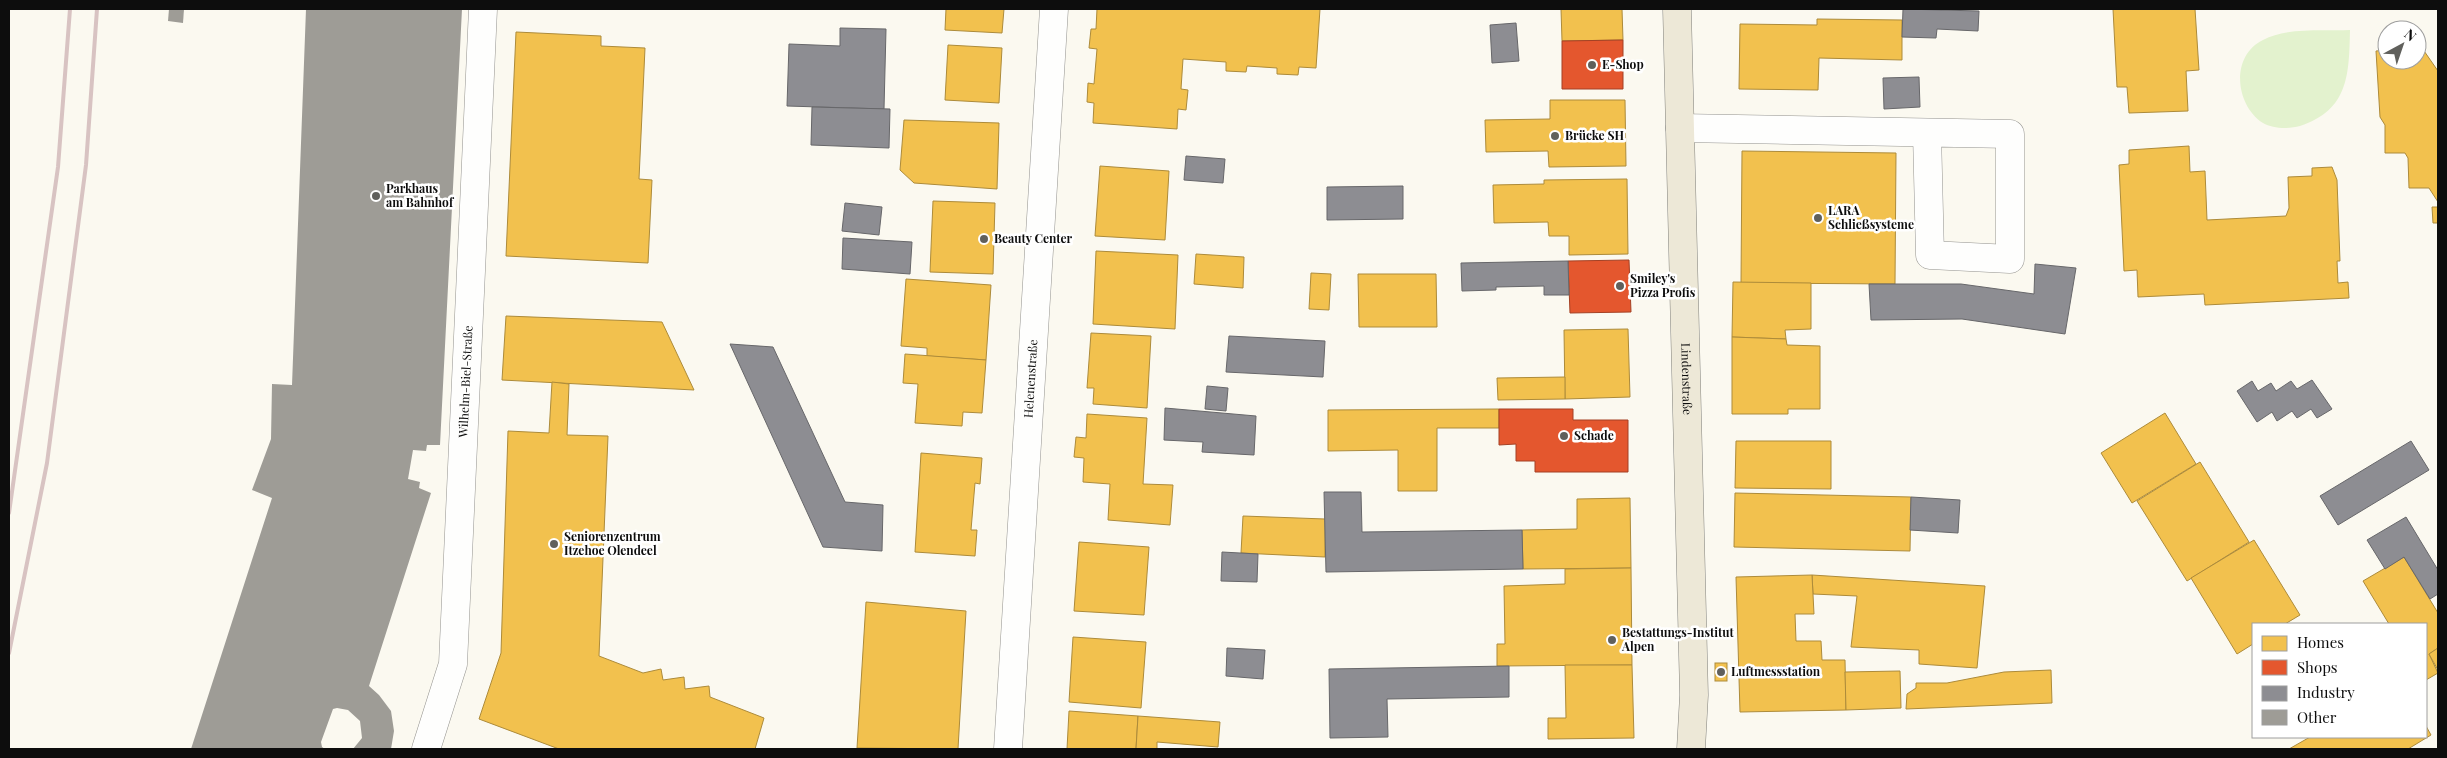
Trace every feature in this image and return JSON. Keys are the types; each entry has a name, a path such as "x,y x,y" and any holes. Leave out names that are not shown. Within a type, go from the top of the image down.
{"main road":[{"name":"Lindenstraße","path":"1676,9 1693,686 1691,749"}],"street":[{"name":"Wilhelm-Biel-Straße","path":"426,749 453,664 483,9"},
{"name":"Helenenstraße","path":"1008,749 1054,9"},
{"path":"1680,128 2010,134 2010,259 1930,255 1927,133"}],"green space":[{"path":"2350,30 2347,75 2337,100 2328,110 2316,119 2300,126 2286,128 2267,125 2254,115 2242,93 2240,81 2245,57 2252,47 2272,36 2294,31"}],"building: Homes":[{"path":"946,9 1004,9 1002,33 945,30"},
{"path":"1097,9 1320,9 1316,68 1299,67 1298,75 1277,74 1277,68 1247,66 1246,72 1226,71 1226,62 1183,59 1181,89 1188,90 1186,110 1178,109 1177,129 1093,123 1094,103 1087,102 1088,83 1094,84 1097,49 1089,48 1091,29 1096,29"},
{"path":"1561,9 1622,9 1623,40 1562,41"},
{"path":"2113,9 2195,9 2199,70 2186,71 2188,111 2129,113 2127,87 2117,87"},
{"path":"1817,19 1902,20 1902,60 1819,58 1818,90 1739,89 1740,24 1817,25"},
{"path":"516,32 601,36 601,46 645,48 639,179 652,180 648,263 506,256"},
{"path":"948,45 1002,48 999,103 945,100"},
{"path":"2427,55 2438,71 2438,202 2429,188 2409,188 2408,158 2405,153 2385,153 2385,125 2380,117 2377,70 2427,70"},
{"name":"Brücke SH","path":"1550,100 1625,100 1626,166 1549,167 1548,151 1486,152 1485,120 1550,119"},
{"path":"904,120 999,123 997,189 914,183 900,170"},
{"path":"2189,146 2190,172 2205,171 2207,220 2286,216 2289,208 2288,177 2312,176 2312,168 2332,167 2337,180 2340,261 2337,261 2338,283 2348,282 2349,298 2205,305 2204,294 2138,297 2137,270 2124,271 2119,165 2129,164 2129,150"},
{"name":"LARA Schließsysteme","path":"1742,151 1896,153 1895,284 1741,283"},
{"path":"1100,166 1169,171 1165,240 1095,236"},
{"path":"1627,179 1628,254 1569,255 1569,236 1549,236 1548,222 1494,223 1493,185 1544,184 1544,180"},
{"path":"933,201 995,203 993,274 930,272"},
{"path":"2432,207 2438,207 2438,223 2433,223"},
{"path":"1096,251 1178,255 1175,329 1093,324"},
{"path":"1196,254 1244,257 1243,288 1194,284"},
{"path":"1311,273 1331,274 1329,310 1309,309"},
{"path":"1358,274 1436,274 1437,327 1359,327"},
{"path":"906,279 991,285 986,360 927,356 927,348 901,346"},
{"path":"1733,282 1811,283 1811,329 1785,330 1786,339 1732,337"},
{"path":"506,316 662,322 694,390 502,380"},
{"path":"1628,329 1630,397 1565,399 1564,330"},
{"path":"1091,333 1151,336 1147,408 1093,404 1094,388 1087,388"},
{"path":"1732,337 1786,339 1787,345 1820,346 1820,409 1788,409 1788,414 1732,414"},
{"path":"905,354 986,360 982,413 963,412 962,426 915,423 918,384 903,383"},
{"path":"1565,377 1565,399 1498,400 1497,378"},
{"name":"Seniorenzentrum Itzehoe Olendeel","path":"552,382 569,384 567,435 608,436 599,656 643,673 661,669 663,680 684,677 685,689 709,686 710,697 764,718 755,749 559,749 479,719 501,653 508,431 549,433"},
{"path":"1499,409 1499,428 1437,428 1437,491 1398,491 1398,450 1328,451 1328,410"},
{"path":"2165,413 2196,464 2132,503 2101,453"},
{"path":"1087,414 1147,418 1143,484 1173,485 1170,525 1108,520 1110,484 1083,482 1084,458 1074,457 1076,437 1086,438"},
{"path":"1736,441 1831,441 1831,489 1735,488"},
{"path":"921,453 982,458 980,484 975,483 971,530 977,530 975,556 915,552"},
{"path":"2200,462 2249,542 2187,581 2137,501"},
{"path":"1735,493 1911,497 1910,551 1734,547"},
{"path":"1630,498 1631,568 1523,569 1522,530 1577,529 1577,499"},
{"path":"1243,516 1325,519 1325,557 1241,553"},
{"path":"2254,540 2300,615 2287,623 2252,623 2252,645 2237,654 2191,578"},
{"path":"1079,542 1149,547 1144,615 1074,611"},
{"path":"2404,557 2438,613 2438,648 2429,654 2438,673 2427,679 2427,623 2388,623 2363,581"},
{"path":"1631,568 1632,665 1497,666 1497,644 1505,644 1504,586 1565,584 1565,569"},
{"path":"1812,575 1985,586 1977,668 1919,664 1919,650 1851,647 1857,596 1813,594"},
{"path":"1812,575 1814,614 1795,614 1796,641 1821,641 1822,660 1845,660 1846,710 1740,712 1736,577"},
{"path":"866,602 966,611 958,749 857,748"},
{"path":"1073,637 1146,642 1141,708 1069,702"},
{"path":"2438,648 2438,670 2429,654"},
{"name":"Luftmessstation","path":"1715,663 1727,663 1727,681 1715,681"},
{"path":"1565,665 1632,665 1634,738 1548,739 1548,718 1566,718"},
{"path":"2051,670 2052,703 1906,709 1907,694 1916,688 1916,683 1947,683 2004,672"},
{"path":"1900,671 1901,708 1846,710 1845,672"},
{"path":"1069,711 1138,716 1136,749 1067,749"},
{"path":"1138,716 1220,722 1218,747 1157,742 1157,749 1136,749"},
{"path":"2427,728 2431,735 2427,737"},
{"path":"2308,738 2426,738 2408,749 2289,749"}],"building: Shops":[{"name":"E-Shop","path":"1623,40 1623,89 1562,89 1562,41"},
{"path":"1629,260 1631,312 1570,313 1568,261"},
{"name":"Schade","path":"1499,409 1573,409 1573,420 1628,420 1628,472 1535,472 1535,461 1516,461 1516,444 1499,445"}],"building: Industry":[{"path":"1903,9 1979,11 1978,31 1937,29 1936,38 1902,37"},
{"path":"1516,23 1519,61 1492,63 1490,25"},
{"path":"840,28 886,29 884,109 787,106 789,44 840,46"},
{"path":"1919,77 1920,107 1884,109 1883,78"},
{"path":"812,107 890,109 889,148 811,145"},
{"path":"1186,156 1225,159 1223,183 1184,180"},
{"path":"1403,186 1403,219 1327,220 1327,187"},
{"path":"845,203 882,207 879,235 842,231"},
{"path":"843,238 912,242 910,274 842,269"},
{"path":"1568,261 1569,295 1544,295 1544,286 1496,287 1496,290 1462,291 1461,263"},
{"path":"2035,264 2076,268 2065,334 1962,319 1871,320 1869,284 1961,284 2034,294"},
{"path":"1229,336 1325,341 1323,377 1226,372"},
{"path":"730,344 773,347 845,502 883,505 882,551 823,547"},
{"path":"2312,380 2332,409 2317,418 2311,409 2297,418 2292,411 2277,421 2272,412 2257,422 2237,391 2252,381 2258,391 2271,383 2276,391 2291,381 2297,389"},
{"path":"1207,386 1228,388 1226,411 1205,409"},
{"path":"1165,408 1256,416 1254,455 1202,452 1203,442 1164,440"},
{"path":"2411,441 2429,470 2338,525 2320,496"},
{"path":"1324,492 1361,492 1362,532 1522,530 1523,569 1326,572"},
{"path":"1911,497 1960,500 1958,533 1910,530"},
{"path":"2406,517 2438,570 2438,594 2430,599 2404,557 2385,569 2367,540"},
{"path":"1222,552 1258,554 1257,582 1221,581"},
{"path":"1227,648 1265,650 1263,679 1226,676"},
{"path":"1509,666 1509,697 1387,699 1388,737 1330,738 1329,669"}],"building: Other":[{"path":"169,9 184,9 183,23 168,21"},
{"name":"Parkhaus am Bahnhof","path":"306,9 462,9 440,445 427,445 426,451 413,450 408,479 420,482 419,488 431,493 369,686 379,695 391,711 394,731 391,749 353,749 362,738 360,721 348,710 337,708 333,709 321,742 322,747 325,749 191,749 272,498 252,490 271,439 272,384 292,385"}],"railway":[{"path":"9,513 58,167 70,9"},
{"path":"9,653 47,463 86,165 97,9"}],"place":[{"name":"E-Shop","path":"1592,65"},
{"name":"Brücke SH","path":"1555,136"},
{"name":"Parkhaus am Bahnhof","path":"376,196"},
{"name":"LARA Schließsysteme","path":"1818,218"},
{"name":"Beauty Center","path":"984,239"},
{"name":"Smiley's Pizza Profis","path":"1620,286"},
{"name":"Schade","path":"1564,436"},
{"name":"Seniorenzentrum Itzehoe Olendeel","path":"554,544"},
{"name":"Bestattungs-Institut Alpen","path":"1612,640"},
{"name":"Luftmessstation","path":"1721,672"}]}
